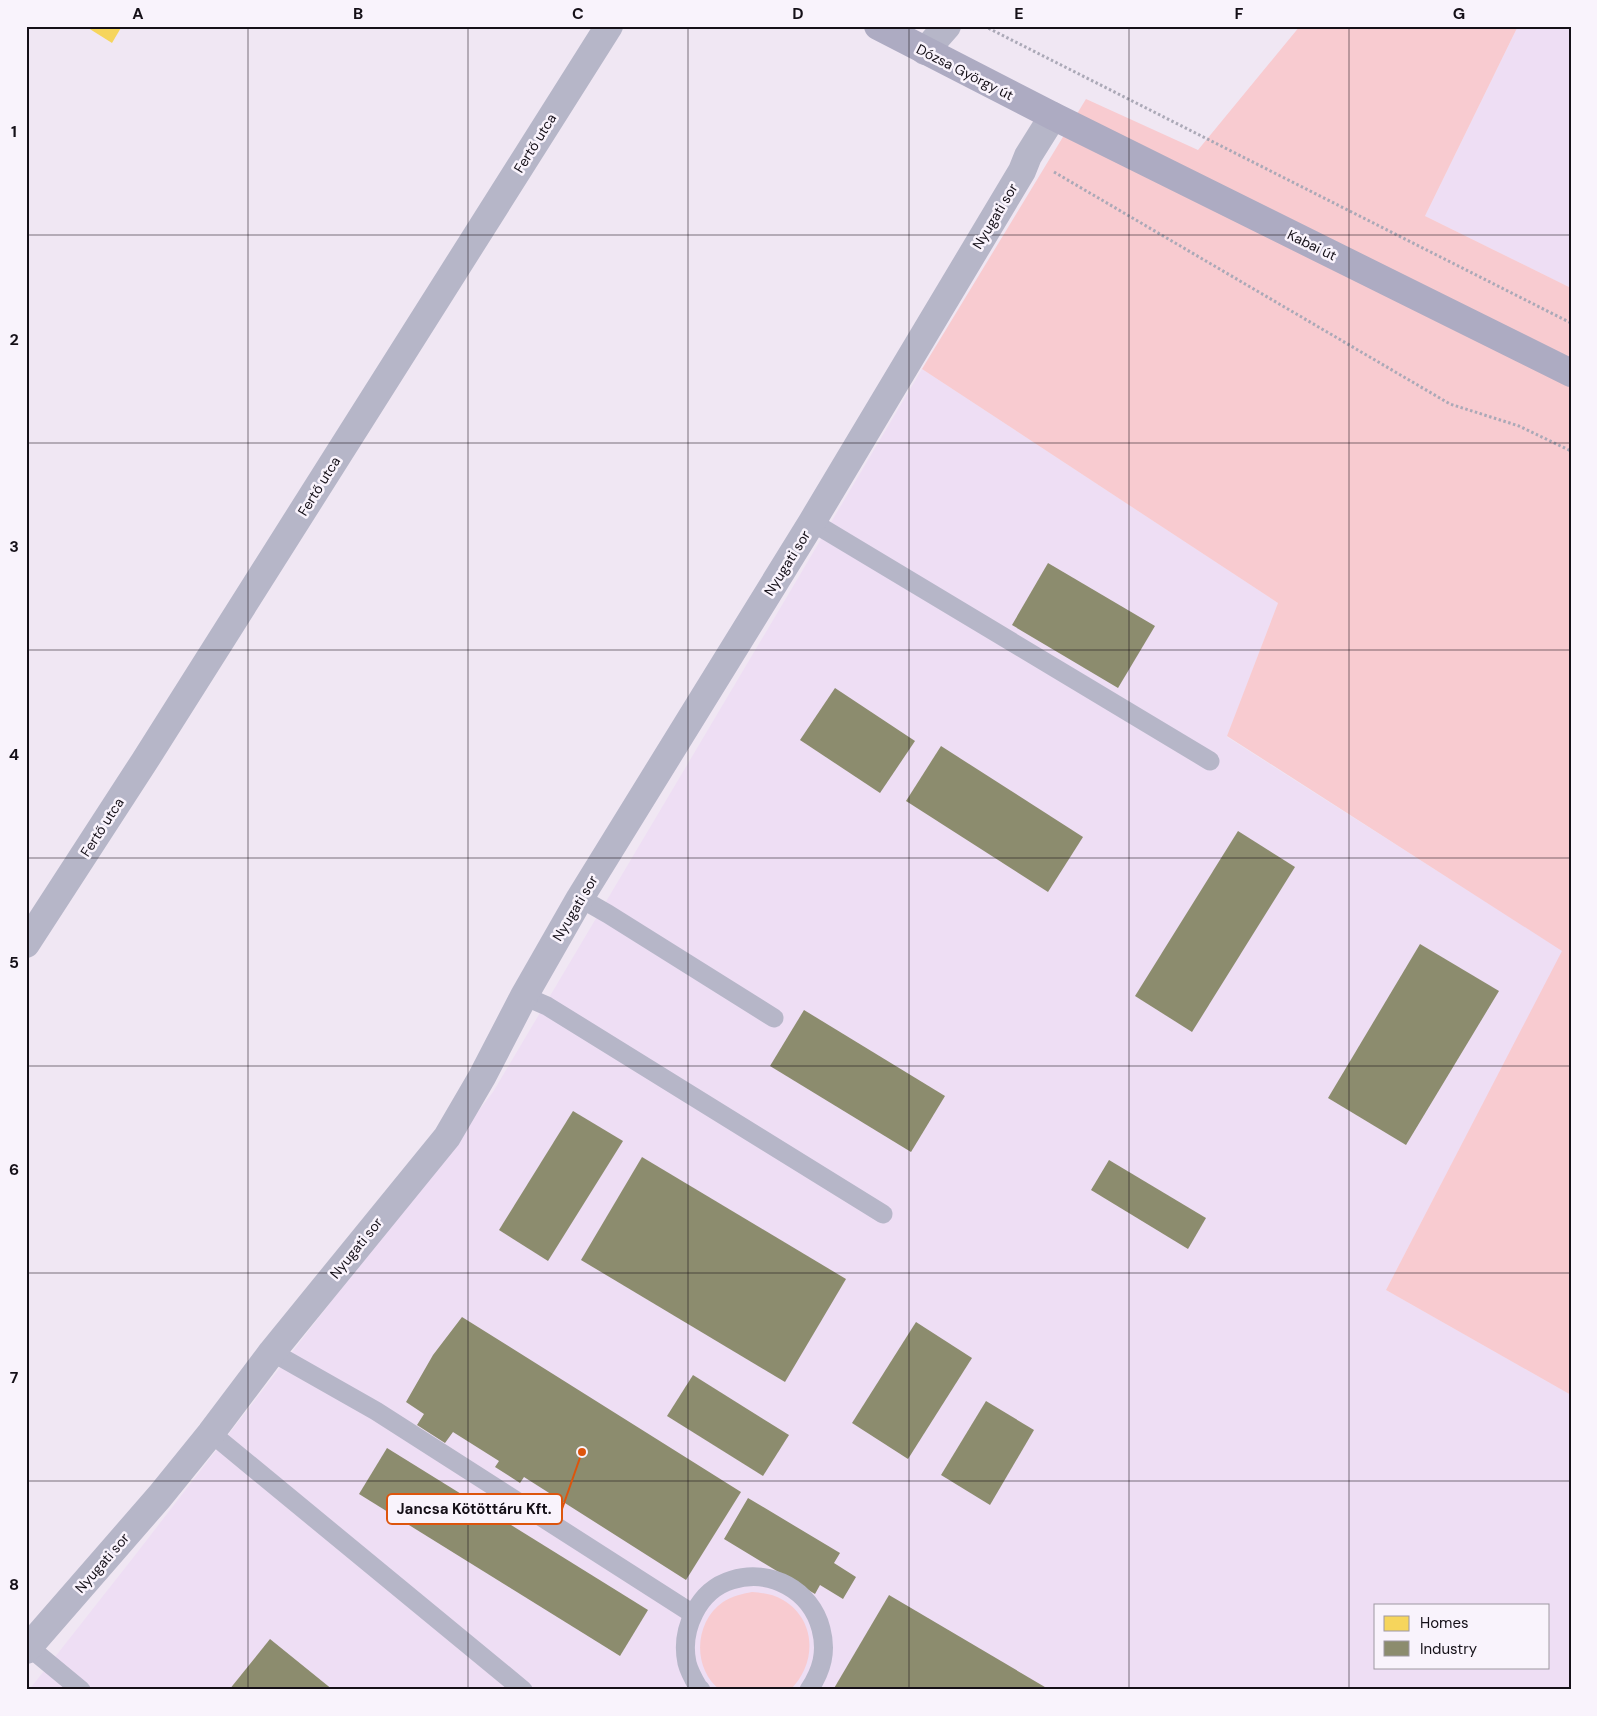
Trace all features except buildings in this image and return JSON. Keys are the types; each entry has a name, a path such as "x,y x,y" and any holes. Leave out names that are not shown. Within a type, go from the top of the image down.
{"main road":[{"name":"Dózsa György út","path":"878,26 1053,116"},
{"name":"Kabai út","path":"1053,116 1571,373"}],"street":[{"name":"Fertő utca","path":"26,944 149,754 609,26"},
{"path":"925,51 947,26"},
{"name":"Nyugati sor","path":"28,1648 160,1496 212,1432 272,1352 446,1137 482,1077 524,996 580,898 812,522 1053,116"}],"lane":[{"path":"812,522 1210,761"},
{"path":"580,898 774,1018"},
{"path":"524,996 547,1006 883,1214"},
{"path":"272,1352 376,1411 693,1614"},
{"path":"212,1432 523,1690"},
{"path":"701,1690 687,1664 685,1638 693,1614 709,1593 731,1580 756,1576 781,1581 803,1595 818,1616 824,1641 822,1666 809,1690"},
{"path":"28,1648 81,1690"}],"path":[{"path":"984,26 1571,323"},
{"path":"1028,156 1450,404 1519,426 1571,451"}],"shaded area":[{"path":"1300,26 1518,26 1425,216 1571,288 1571,1395 1386,1290 1562,951 1227,736 1278,603 922,369 1086,99 1198,150"},
{"path":"1518,26 1571,26 1571,288 1425,216"},
{"path":"922,369 1278,603 1227,737 1563,951 1386,1290 1571,1395 1571,1690 29,1690 493,1092"},
{"path":"752,1592 772,1595 783,1600 802,1619 807,1630 809,1655 805,1668 790,1690 720,1690 711,1681 705,1670 701,1658 700,1645 706,1621 723,1602 741,1594"}],"place":[{"name":"Jancsa Kötöttáru Kft.","path":"582,1452"}]}
